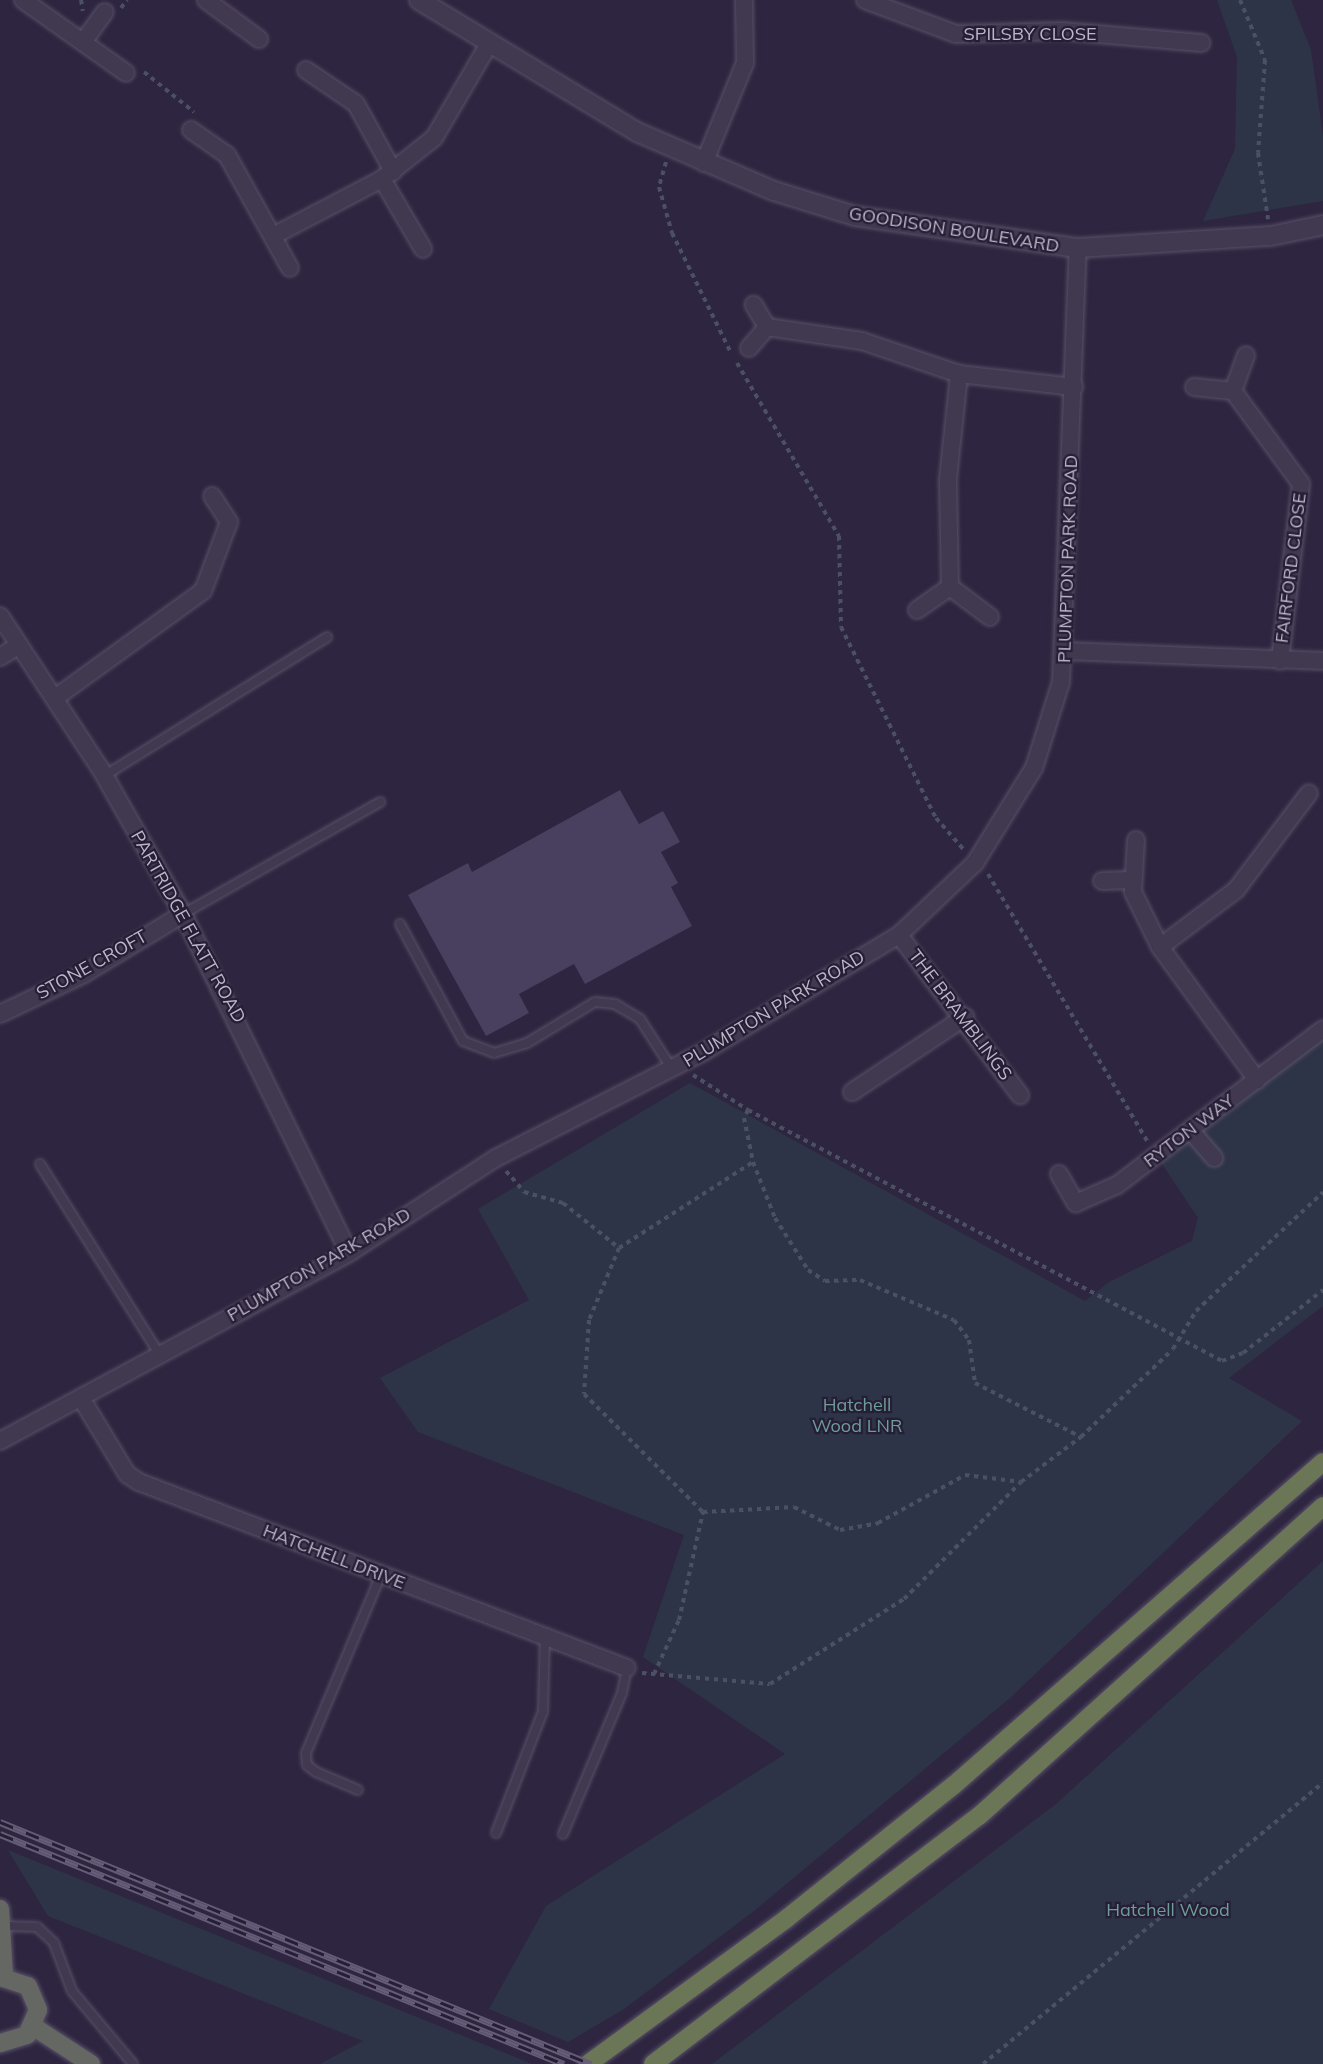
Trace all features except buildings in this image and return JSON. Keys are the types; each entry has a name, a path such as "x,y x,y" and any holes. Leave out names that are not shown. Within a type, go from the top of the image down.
{"highway":[{"path":"588,2064 786,1919 954,1785 1323,1462"},
{"path":"653,2064 979,1816 1323,1506"},
{"path":"0,2043 23,2039 34,2027 38,2010 33,1993 21,1981 2,1977 2,1918"},
{"path":"34,2027 91,2064"}],"street":[{"path":"23,0 126,73"},
{"path":"206,0 259,39"},
{"name":"GOODISON BOULEVARD","path":"419,0 489,44 669,147 704,163 855,216 1078,248 1271,236 1323,225"},
{"path":"704,163 745,63 744,0"},
{"name":"SPILSBY CLOSE","path":"865,0 956,34 1062,31 1201,43"},
{"path":"83,42 105,12"},
{"path":"273,236 387,175 434,138 489,44"},
{"path":"306,70 356,104 423,249"},
{"path":"190,130 226,155 290,268"},
{"name":"PLUMPTON PARK ROAD","path":"0,1441 349,1252 496,1158 677,1067 899,935 975,863 1034,768 1052,720 1066,651 1078,248"},
{"path":"754,305 767,327"},
{"path":"767,327 862,341 959,374 1074,387"},
{"path":"750,348 767,327"},
{"path":"1194,387 1233,391 1246,355"},
{"path":"950,586 948,479 959,374"},
{"name":"FAIRFORD CLOSE","path":"1233,391 1301,484 1280,661"},
{"path":"55,698 203,591 229,522 212,496"},
{"path":"918,610 950,586"},
{"path":"950,586 990,617"},
{"name":"PARTRIDGE FLATT ROAD","path":"0,616 104,776 183,914 349,1252"},
{"path":"0,657 19,645"},
{"path":"1066,651 1323,661"},
{"path":"1160,947 1236,890 1309,793"},
{"path":"1136,840 1131,880 1160,947 1257,1080"},
{"path":"1102,881 1131,880"},
{"name":"STONE CROFT","path":"0,1014 84,974 183,914"},
{"name":"THE BRAMBLINGS","path":"899,935 965,1017 1020,1095"},
{"path":"852,1092 965,1017"},
{"name":"RYTON WAY","path":"1059,1174 1076,1203 1117,1185 1323,1029"},
{"path":"1190,1130 1214,1158"},
{"name":"HATCHELL DRIVE","path":"81,1398 127,1474 139,1482 627,1668"}],"lane":[{"path":"104,776 327,637"},
{"path":"183,914 380,802"},
{"path":"400,924 463,1041 494,1053 527,1043 595,1002 615,1004 640,1019 677,1067"},
{"path":"40,1164 160,1355"},
{"path":"358,1790 316,1772 307,1765 306,1753 381,1575"},
{"path":"496,1833 543,1711 545,1637"},
{"path":"562,1834 622,1693 627,1668"},
{"path":"2,1918 37,1928 54,1943 72,1991 133,2064"}],"path":[{"path":"1240,0 1265,60 1258,153 1271,236"},
{"path":"126,73 134,64 197,115 190,130"},
{"path":"669,147 660,187 672,233 730,350 839,536 841,627 936,818 975,863 992,878 1156,1156"},
{"path":"677,1067 748,1110 1179,1342 1222,1360 1243,1353 1323,1290"},
{"path":"748,1110 744,1118 753,1162 775,1218 808,1270 825,1281 860,1280 954,1320 969,1340 975,1383 1081,1437"},
{"path":"496,1158 524,1191 563,1203 619,1248"},
{"path":"753,1162 619,1248 589,1320 584,1394 704,1512 794,1507 840,1530 878,1523 965,1475 1021,1482"},
{"path":"627,1668 654,1674 770,1684 904,1599 1021,1482 1081,1437 1179,1342 1196,1311 1323,1192"},
{"path":"654,1674 679,1620 704,1512"},
{"path":"984,2064 1323,1783"}],"green space":[{"path":"1217,0 1291,0 1311,50 1323,136 1323,201 1203,221 1235,149 1237,57"},
{"name":"Hatchell Wood LNR","path":"1323,1029 1323,1306 1229,1378 1302,1421 1010,1698 754,1911 624,2009 568,2042 489,2009 546,1906 785,1754 643,1657 684,1535 418,1432 380,1378 529,1300 478,1209 690,1083 1085,1301 1109,1282 1192,1241 1198,1218 1160,1161"},
{"name":"Hatchell Wood","path":"1323,1561 1323,2064 712,2064 1056,1804"},
{"path":"8,1850 532,2064 320,2064 363,2041 48,1916"}],"railway":[{"path":"0,1822 591,2064"},
{"path":"0,1834 564,2064"}]}
